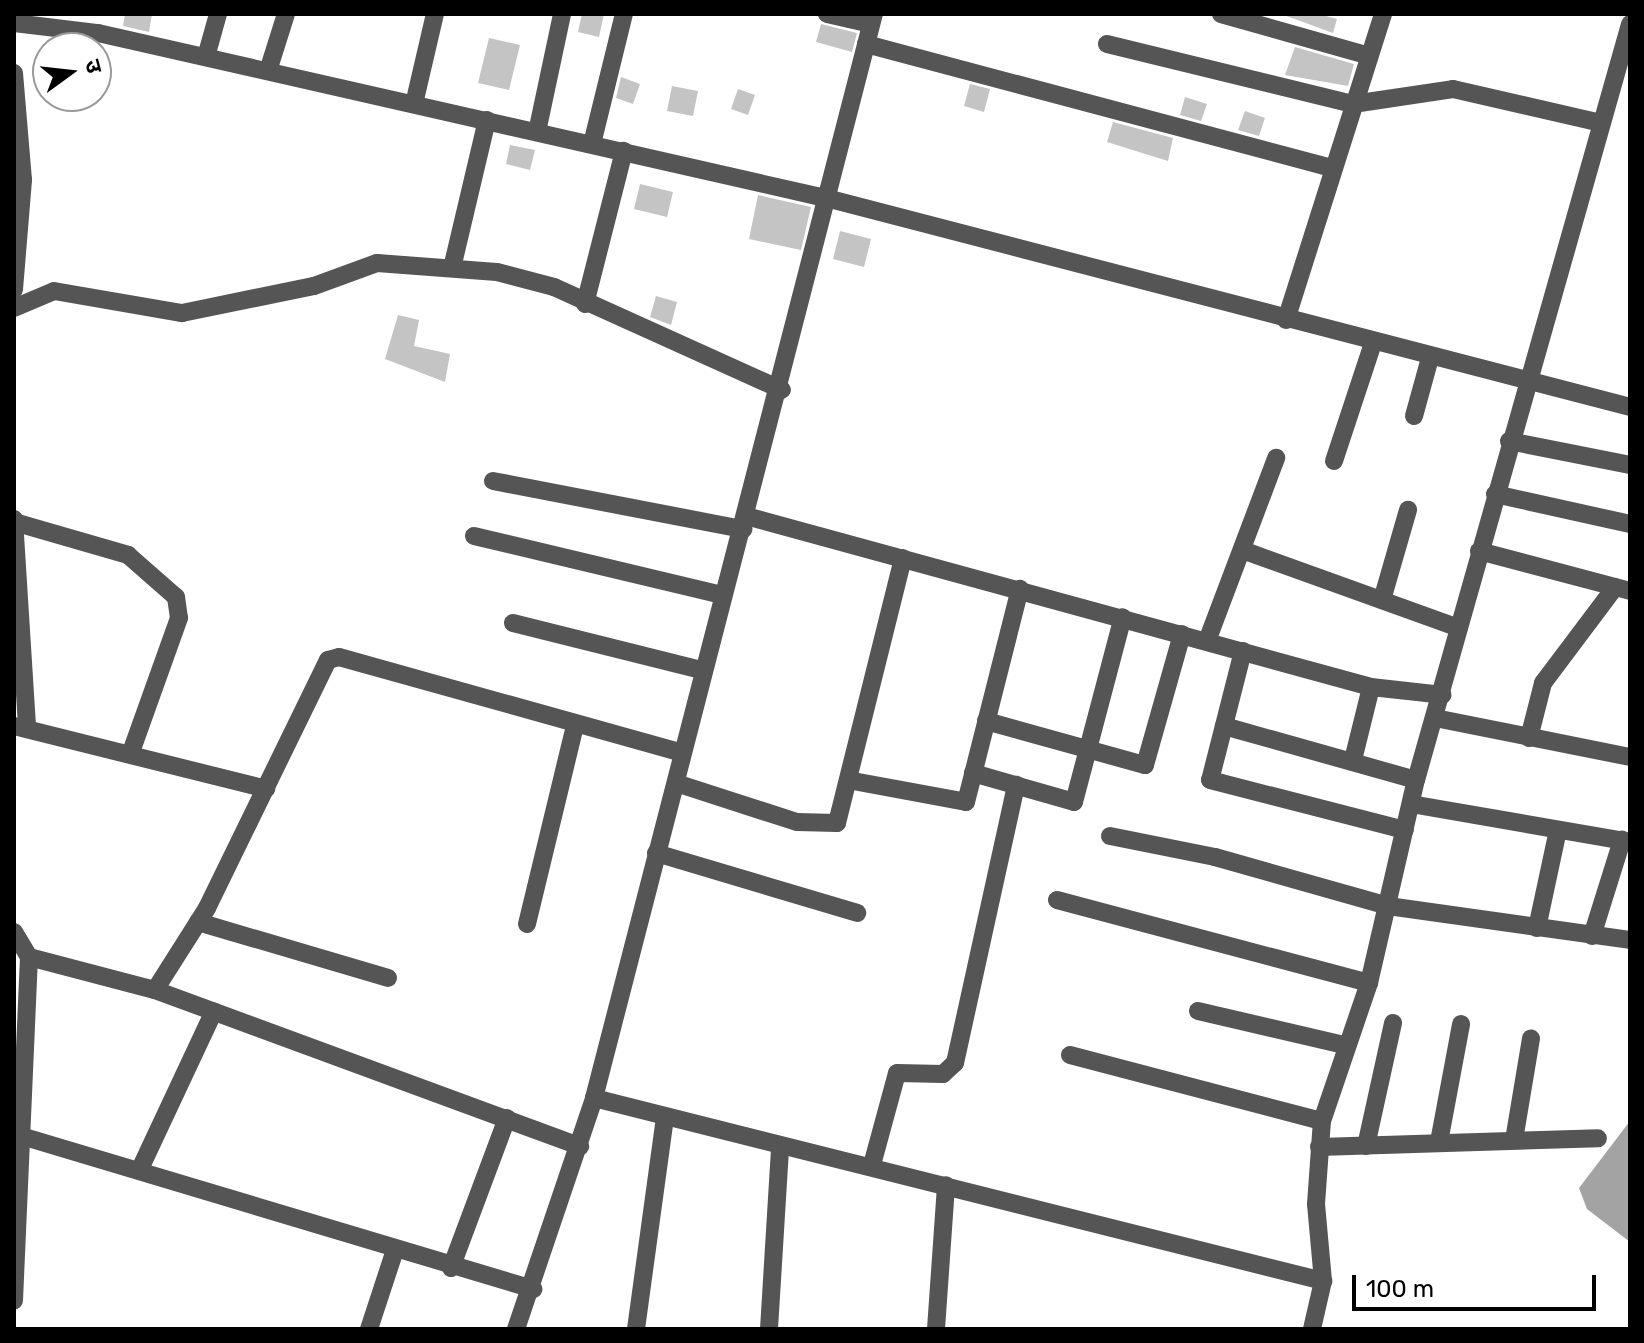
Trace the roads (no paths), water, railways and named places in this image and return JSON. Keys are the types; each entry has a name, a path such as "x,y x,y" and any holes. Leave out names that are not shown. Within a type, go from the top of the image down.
{"street":[{"path":"206,57 218,14"},
{"path":"268,71 286,14"},
{"path":"414,104 435,14"},
{"path":"537,132 562,14"},
{"path":"592,144 624,14"},
{"path":"516,1329 533,1289 594,1098 721,595 782,390 830,199 872,19 827,14"},
{"path":"1221,14 1369,56"},
{"path":"1286,320 1383,14"},
{"path":"14,23 206,57 830,199 1524,383 1630,407"},
{"path":"1312,1329 1323,1281 1319,1147 1322,1121 1344,1045 1369,983 1416,780 1443,695 1524,383 1630,24"},
{"path":"866,44 1333,168"},
{"path":"1107,44 1353,104 1453,89 1601,123"},
{"path":"14,73 23,180 14,290"},
{"path":"452,268 487,120"},
{"path":"585,304 624,151"},
{"path":"14,308 54,291 182,313 314,286 377,263 452,268 528,278 782,390"},
{"path":"1334,461 1373,343"},
{"path":"1414,416 1430,358"},
{"path":"1509,441 1630,465"},
{"path":"1207,641 1245,551 1276,458"},
{"path":"493,481 744,522 903,558 1371,687 1443,695"},
{"path":"1495,494 1630,524"},
{"path":"1382,600 1408,510"},
{"path":"131,752 179,618 176,597 128,555 14,520 20,727 131,752 266,789"},
{"path":"474,536 721,595"},
{"path":"1245,551 1459,628"},
{"path":"1479,551 1622,589 1543,683 1529,738"},
{"path":"676,783 826,825 845,810 903,558"},
{"path":"853,781 966,802 1020,589"},
{"path":"973,773 1074,802 1123,617"},
{"path":"513,623 702,670"},
{"path":"986,721 1145,765 1182,634"},
{"path":"1243,651 1210,780 1405,830"},
{"path":"155,990 198,922 266,789 319,673 339,657 682,753"},
{"path":"1353,760 1371,687"},
{"path":"1435,718 1630,757"},
{"path":"527,924 575,725"},
{"path":"1224,726 1416,780"},
{"path":"872,1165 897,1073 943,1074 955,1063 1016,785"},
{"path":"1411,804 1626,841 1592,936"},
{"path":"1537,928 1558,830"},
{"path":"1110,836 1215,857 1388,906 1630,940"},
{"path":"656,853 857,913"},
{"path":"1057,900 1369,983"},
{"path":"198,922 388,978"},
{"path":"14,932 29,957 18,1135 14,1301"},
{"path":"29,957 155,990 580,1146"},
{"path":"140,1169 214,1011"},
{"path":"1198,1011 1344,1045"},
{"path":"1366,1146 1393,1023"},
{"path":"1439,1142 1461,1024"},
{"path":"1514,1140 1531,1038"},
{"path":"1070,1055 1322,1121"},
{"path":"594,1098 780,1148 872,1165 1323,1281"},
{"path":"451,1268 507,1118"},
{"path":"636,1329 665,1118"},
{"path":"18,1135 140,1169 451,1268 533,1289"},
{"path":"1319,1147 1598,1138"},
{"path":"769,1329 780,1148"},
{"path":"936,1329 946,1185"},
{"path":"369,1329 395,1250"}]}
